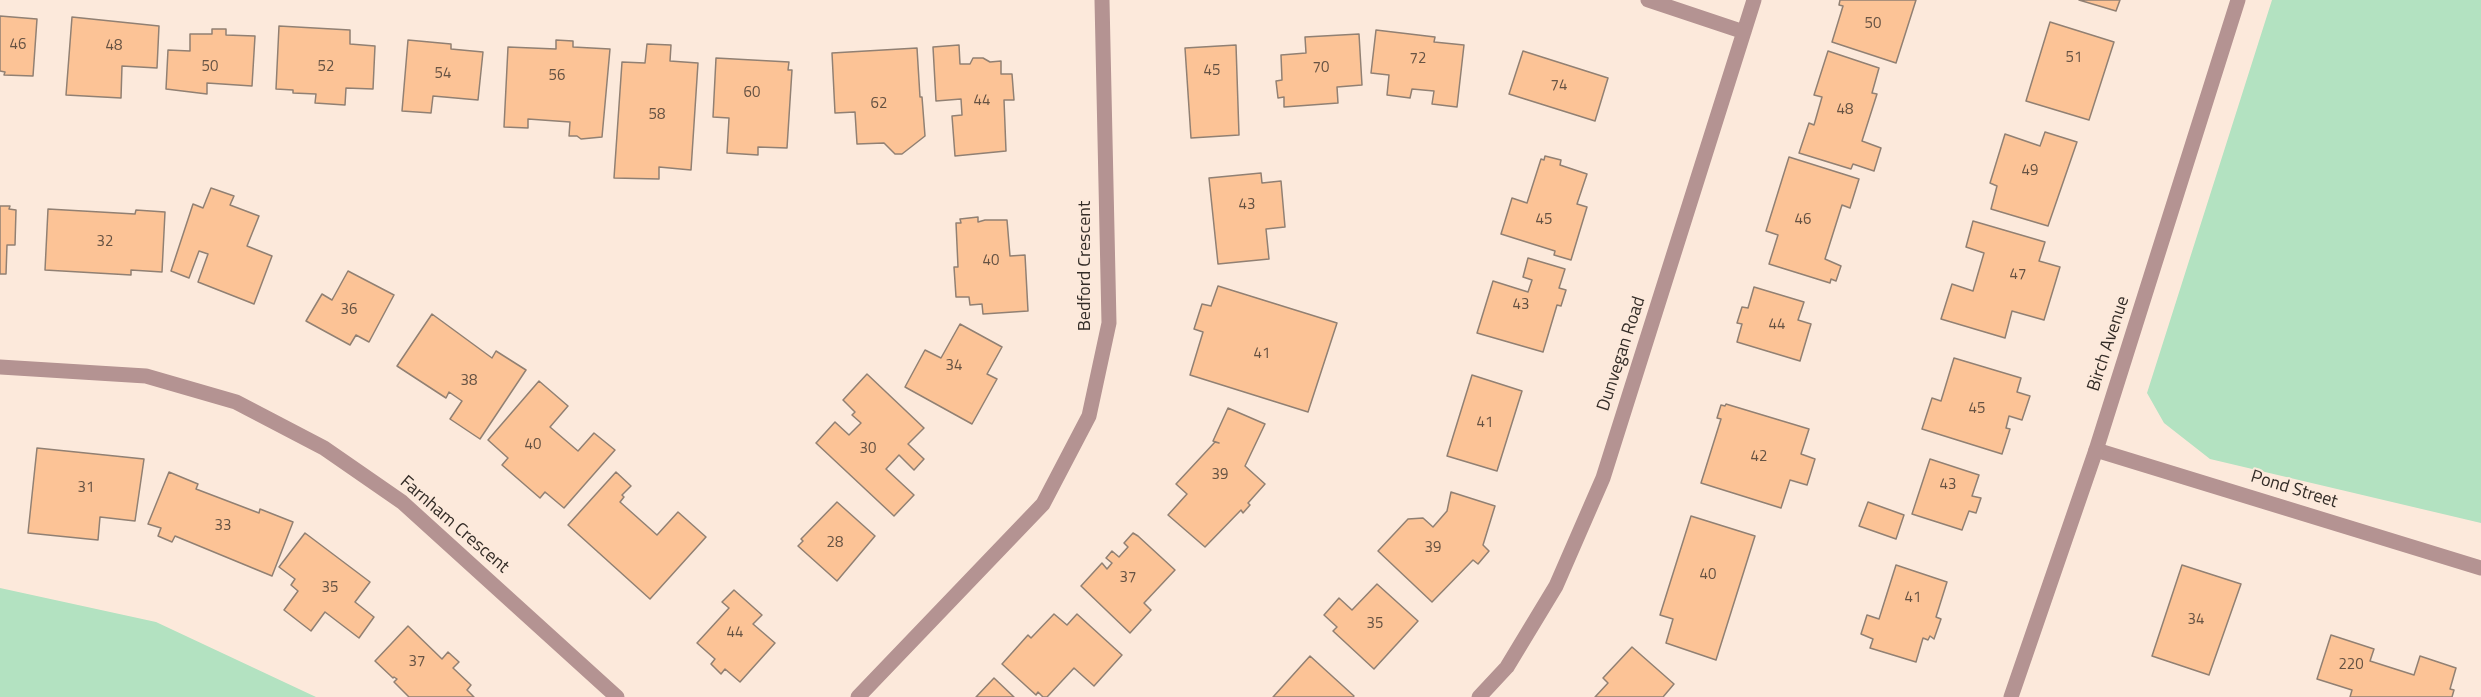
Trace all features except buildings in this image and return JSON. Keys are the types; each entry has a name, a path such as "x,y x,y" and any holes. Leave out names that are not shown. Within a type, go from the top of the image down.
{"street":[{"name":"Bedford Crescent","path":"858,697 1043,504 1089,416 1109,323 1102,0"},
{"path":"1648,0 1744,32"},
{"name":"Dunvegan Road","path":"1479,697 1507,667 1556,586 1603,478 1754,0"},
{"name":"Birch Avenue","path":"2012,697 2096,450 2238,0"},
{"name":"Farnham Crescent","path":"0,367 146,376 236,402 324,448 402,501 617,697"},
{"name":"Pond Street","path":"2096,450 2481,568"}],"green space":[{"path":"2272,0 2481,0 2481,523 2210,459 2164,423 2147,393"},
{"path":"0,588 156,622 316,697 0,697"}]}
